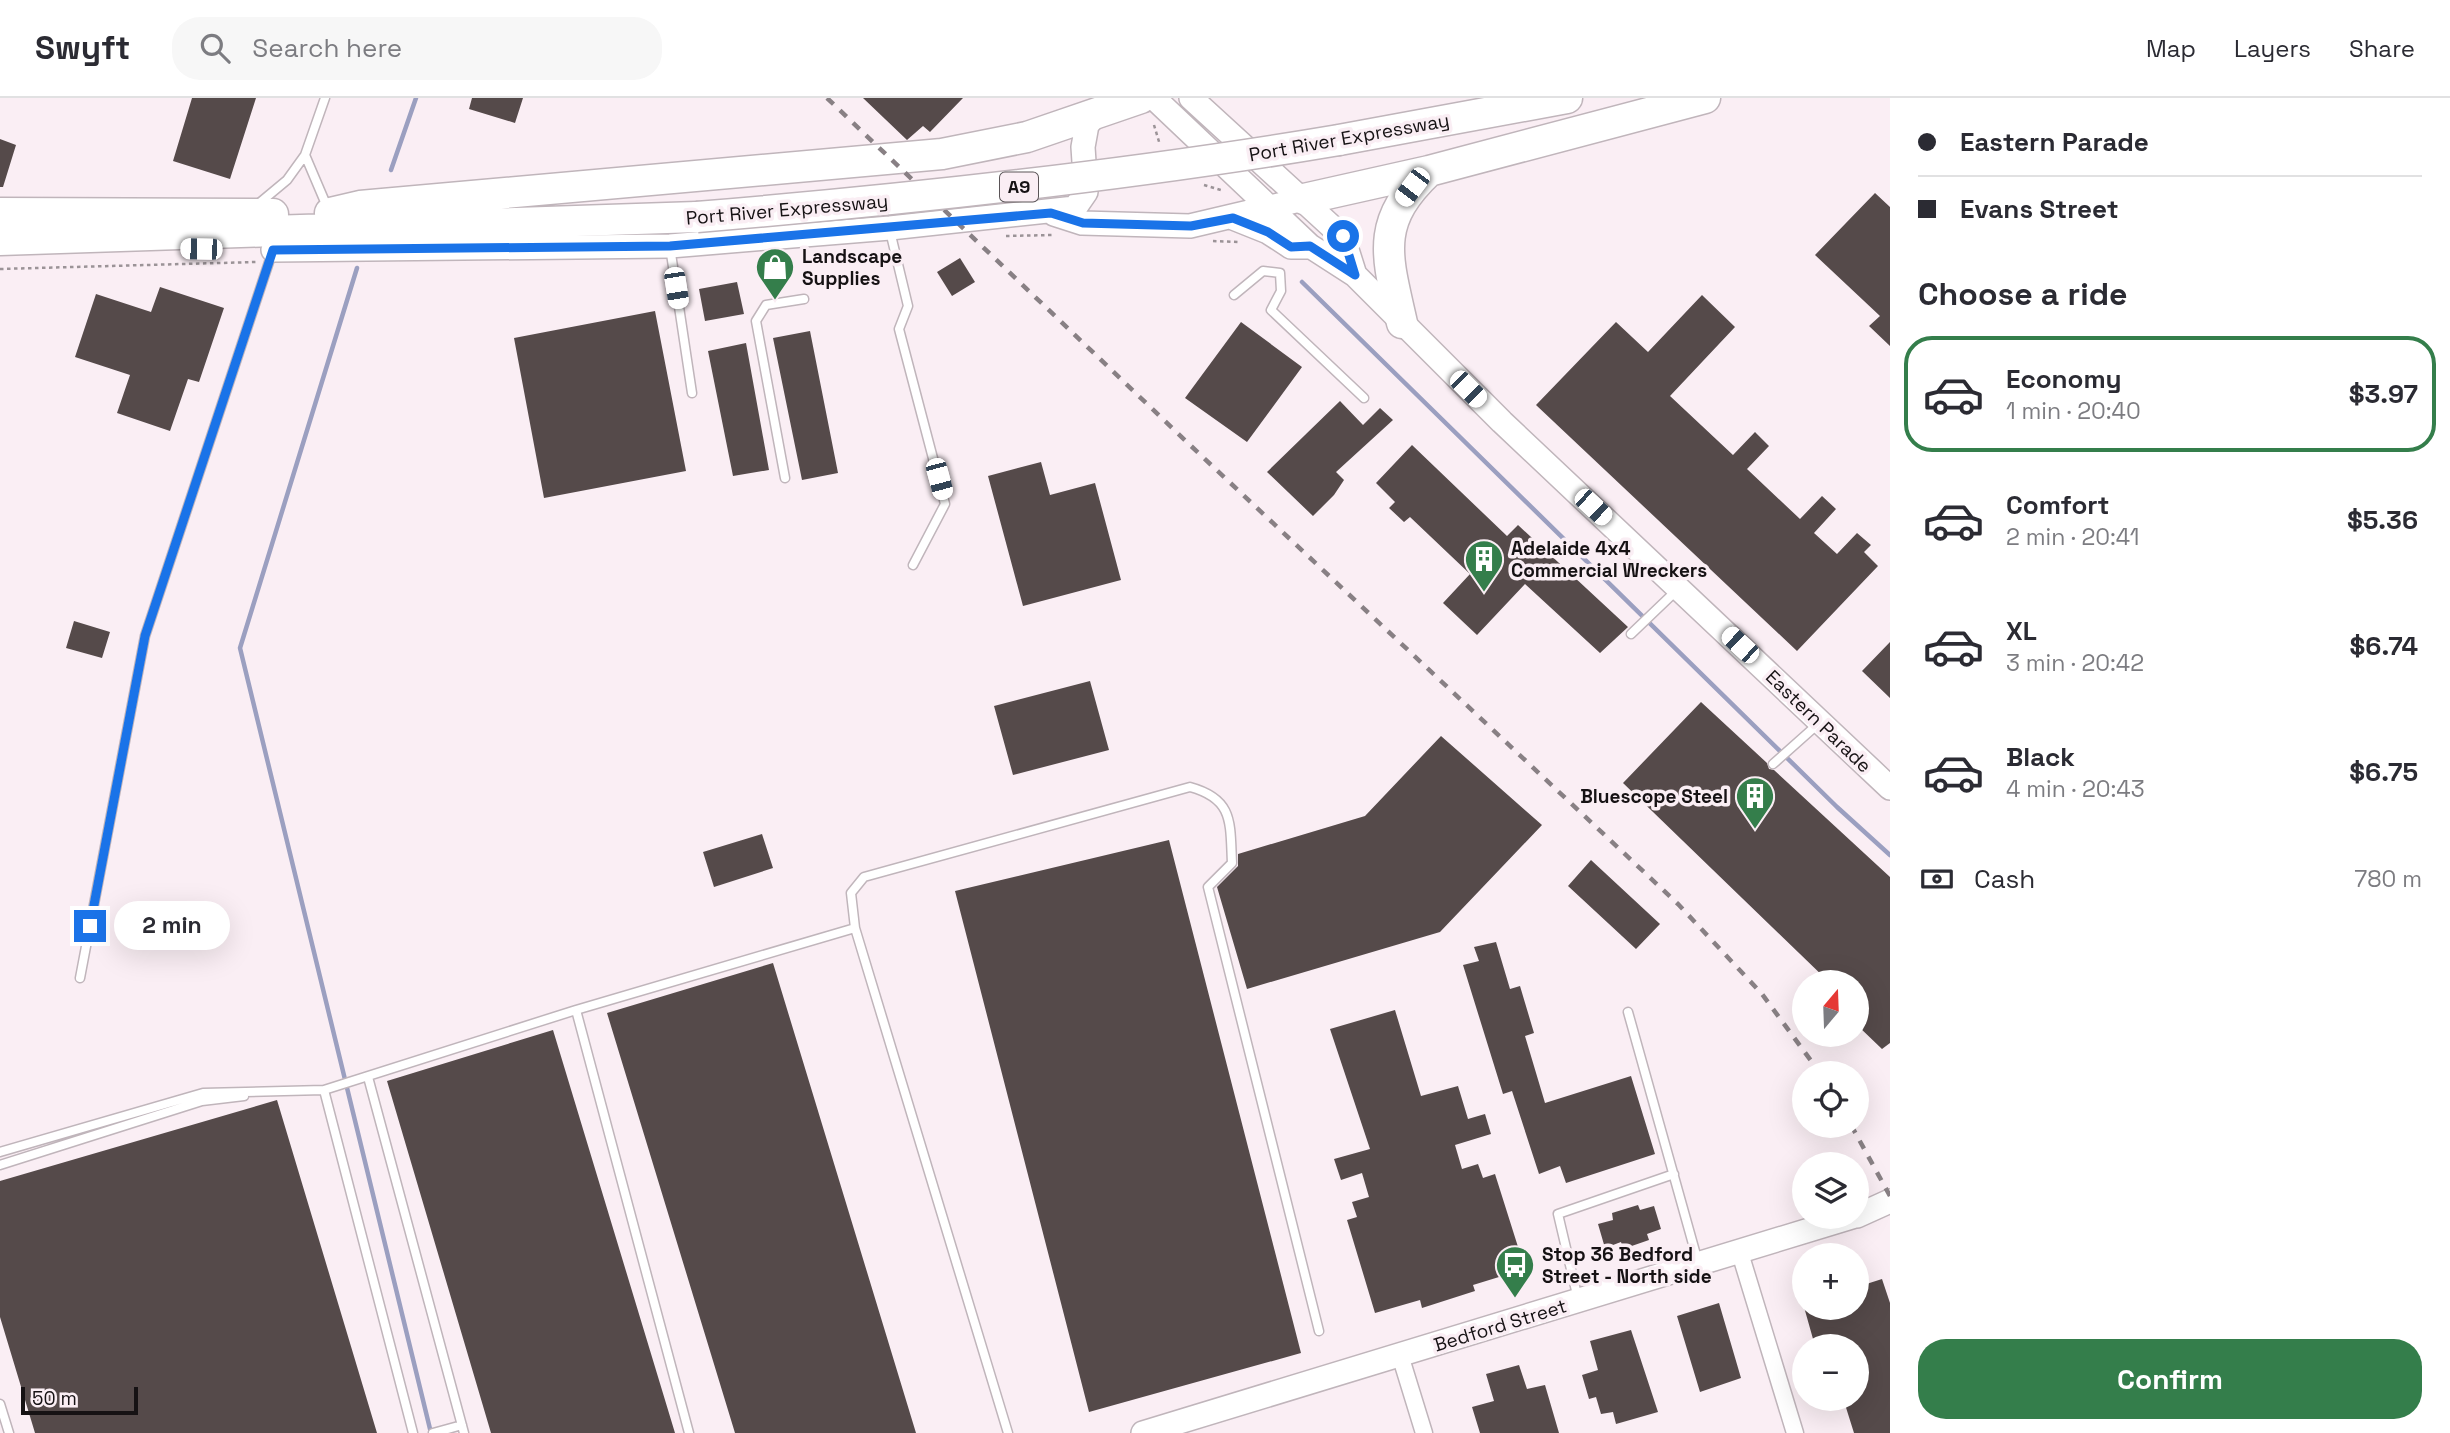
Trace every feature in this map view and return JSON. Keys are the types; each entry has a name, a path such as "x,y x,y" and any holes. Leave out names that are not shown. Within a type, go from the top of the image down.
{"highway":[{"path":"330,213 360,206 942,154 1027,137 1104,105 1141,98"},
{"name":"Port River Expressway","path":"1331,132 1464,98"},
{"name":"Port River Expressway","path":"0,240 915,199 1061,182 1331,132 1567,98"},
{"path":"1304,199 1429,171 1705,98"},
{"path":"1402,323 1390,268 1388,235 1400,203 1429,171"},
{"name":"Port River Expressway","path":"0,213 247,214 695,208"},
{"path":"41,239 105,248 272,256"}],"main road":[{"name":"Eastern Parade","path":"1154,98 1310,246 1355,275 1502,422 1890,788"},
{"path":"1194,99 1191,115 1194,137"},
{"name":"Eastern Parade","path":"1194,99 1343,236 1355,275"},
{"path":"272,256 670,246 1051,213 1075,208 1086,192 1083,147 1087,125 1104,105"},
{"path":"1051,213 1083,223 1191,226 1304,199"},
{"path":"1233,218 1268,232 1291,247 1310,246"},
{"name":"Bedford Street","path":"1869,1210 1890,1201"},
{"name":"Bedford Street","path":"1143,1433 1815,1229"}],"street":[{"path":"1740,1253 1795,1433"},
{"path":"1400,1355 1424,1433"}],"lane":[{"path":"247,214 287,180 305,155 325,98"},
{"path":"305,155 308,169 330,213"},
{"path":"890,228 908,306 899,329 945,504 913,565"},
{"path":"670,246 692,393"},
{"path":"80,978 145,636 257,294 272,256"},
{"path":"1234,295 1263,271 1280,273 1281,291 1271,310 1364,398"},
{"path":"785,478 756,321 766,305 804,299"},
{"path":"1631,634 1679,588"},
{"path":"1773,764 1796,740 1820,722"},
{"path":"1008,1433 855,928 850,893 864,877 1190,787 1211,793 1223,807 1230,826 1232,863 1208,887 1320,1331"},
{"path":"0,1152 203,1093 299,1088 324,1090 576,1010 855,928"},
{"path":"576,1010 689,1433"},
{"path":"1628,1012 1699,1265"},
{"path":"368,1077 463,1429 433,1433"},
{"path":"0,1165 202,1101 299,1088"},
{"path":"324,1090 413,1433"},
{"path":"1578,1302 1558,1214 1674,1174"},
{"path":"0,1404 9,1433"}],"path":[{"path":"0,269 272,256"}],"building":[{"path":"192,98 256,98 230,179 173,161"},
{"path":"472,98 523,98 515,123 469,109"},
{"path":"863,98 963,98 930,132 923,126 907,140"},
{"path":"0,139 16,145 3,187 0,187"},
{"path":"1875,193 1890,207 1890,346 1869,326 1880,316 1815,255"},
{"path":"960,258 975,282 952,296 937,272"},
{"path":"737,282 744,314 705,321 699,289"},
{"path":"160,287 224,308 199,382 188,379 170,431 117,413 130,375 75,357 96,294 151,312"},
{"path":"1702,295 1735,327 1670,396 1733,455 1755,432 1769,446 1747,469 1800,519 1822,496 1836,509 1814,533 1837,554 1857,533 1871,545 1864,552 1878,566 1797,651 1536,405 1616,322 1648,352"},
{"path":"655,311 686,471 544,498 514,338"},
{"path":"1241,322 1302,367 1247,442 1185,398"},
{"path":"810,331 838,473 802,480 773,338"},
{"path":"746,343 769,470 733,476 708,351"},
{"path":"1340,401 1363,425 1380,408 1393,420 1336,472 1344,480 1334,495 1313,516 1267,472"},
{"path":"1412,445 1507,536 1518,525 1628,627 1600,653 1525,584 1477,635 1443,603 1470,574 1410,517 1404,522 1389,508 1395,502 1376,483"},
{"path":"1041,462 1050,495 1095,483 1121,580 1023,606 988,476"},
{"path":"74,621 110,632 102,658 66,648"},
{"path":"1890,642 1890,698 1862,671"},
{"path":"1090,681 1109,750 1013,775 994,706"},
{"name":"Bluescope Steel","path":"1701,702 1767,763 1769,769 1774,770 1890,877 1890,1043 1882,1049 1869,1037 1869,970 1817,970 1623,783"},
{"path":"1441,736 1542,825 1440,932 1247,989 1217,887 1238,866 1238,854 1365,816"},
{"path":"762,834 773,868 714,887 703,852"},
{"path":"1169,840 1301,1353 1089,1412 955,891"},
{"path":"1591,860 1660,924 1636,949 1568,886"},
{"path":"1496,942 1510,989 1520,986 1534,1033 1525,1036 1545,1103 1631,1076 1655,1154 1566,1183 1560,1166 1539,1174 1512,1091 1503,1094 1463,965 1479,961 1474,947"},
{"path":"773,963 916,1433 735,1433 607,1013"},
{"path":"1395,1010 1421,1096 1458,1086 1468,1119 1485,1114 1491,1134 1455,1145 1462,1169 1478,1164 1483,1178 1495,1174 1525,1269 1473,1285 1475,1291 1422,1308 1420,1300 1375,1313 1347,1220 1357,1217 1352,1202 1369,1197 1362,1173 1341,1180 1334,1159 1370,1149 1330,1029"},
{"path":"553,1030 675,1433 491,1433 387,1081"},
{"path":"277,1100 377,1433 35,1433 0,1317 0,1181"},
{"path":"1638,1205 1640,1210 1654,1206 1661,1229 1647,1234 1649,1240 1623,1249 1621,1242 1605,1248 1598,1224 1613,1220 1612,1213"},
{"path":"1882,1279 1890,1303 1890,1433 1854,1433 1847,1411 1869,1411 1869,1334 1812,1334 1808,1320 1869,1320 1869,1283"},
{"path":"1719,1303 1741,1378 1700,1392 1677,1316"},
{"path":"1631,1330 1658,1412 1616,1424 1613,1412 1601,1414 1596,1397 1589,1399 1582,1375 1598,1370 1590,1341"},
{"path":"1519,1365 1527,1389 1545,1385 1559,1433 1480,1433 1472,1407 1494,1401 1486,1374"}],"waterway":[{"path":"391,170 416,98"},
{"path":"357,268 240,648 431,1433"},
{"path":"1302,282 1837,807 1890,855"}],"railway":[{"path":"827,98 1190,445 1678,904 1762,994 1811,1061"},
{"path":"1858,1138 1890,1196"}],"place":[{"name":"Landscape Supplies","path":"775,301"},
{"name":"Adelaide 4x4 Commercial Wreckers","path":"1484,593"},
{"name":"Bluescope Steel","path":"1755,830"},
{"name":"Stop 36 Bedford Street - North side","path":"1515,1299"}],"route":[{"path":"90,926 145,636 273,250 670,246 1051,213 1083,223 1191,226 1233,218 1268,232 1291,247 1310,246 1320,256 1355,275 1343,236"}]}
